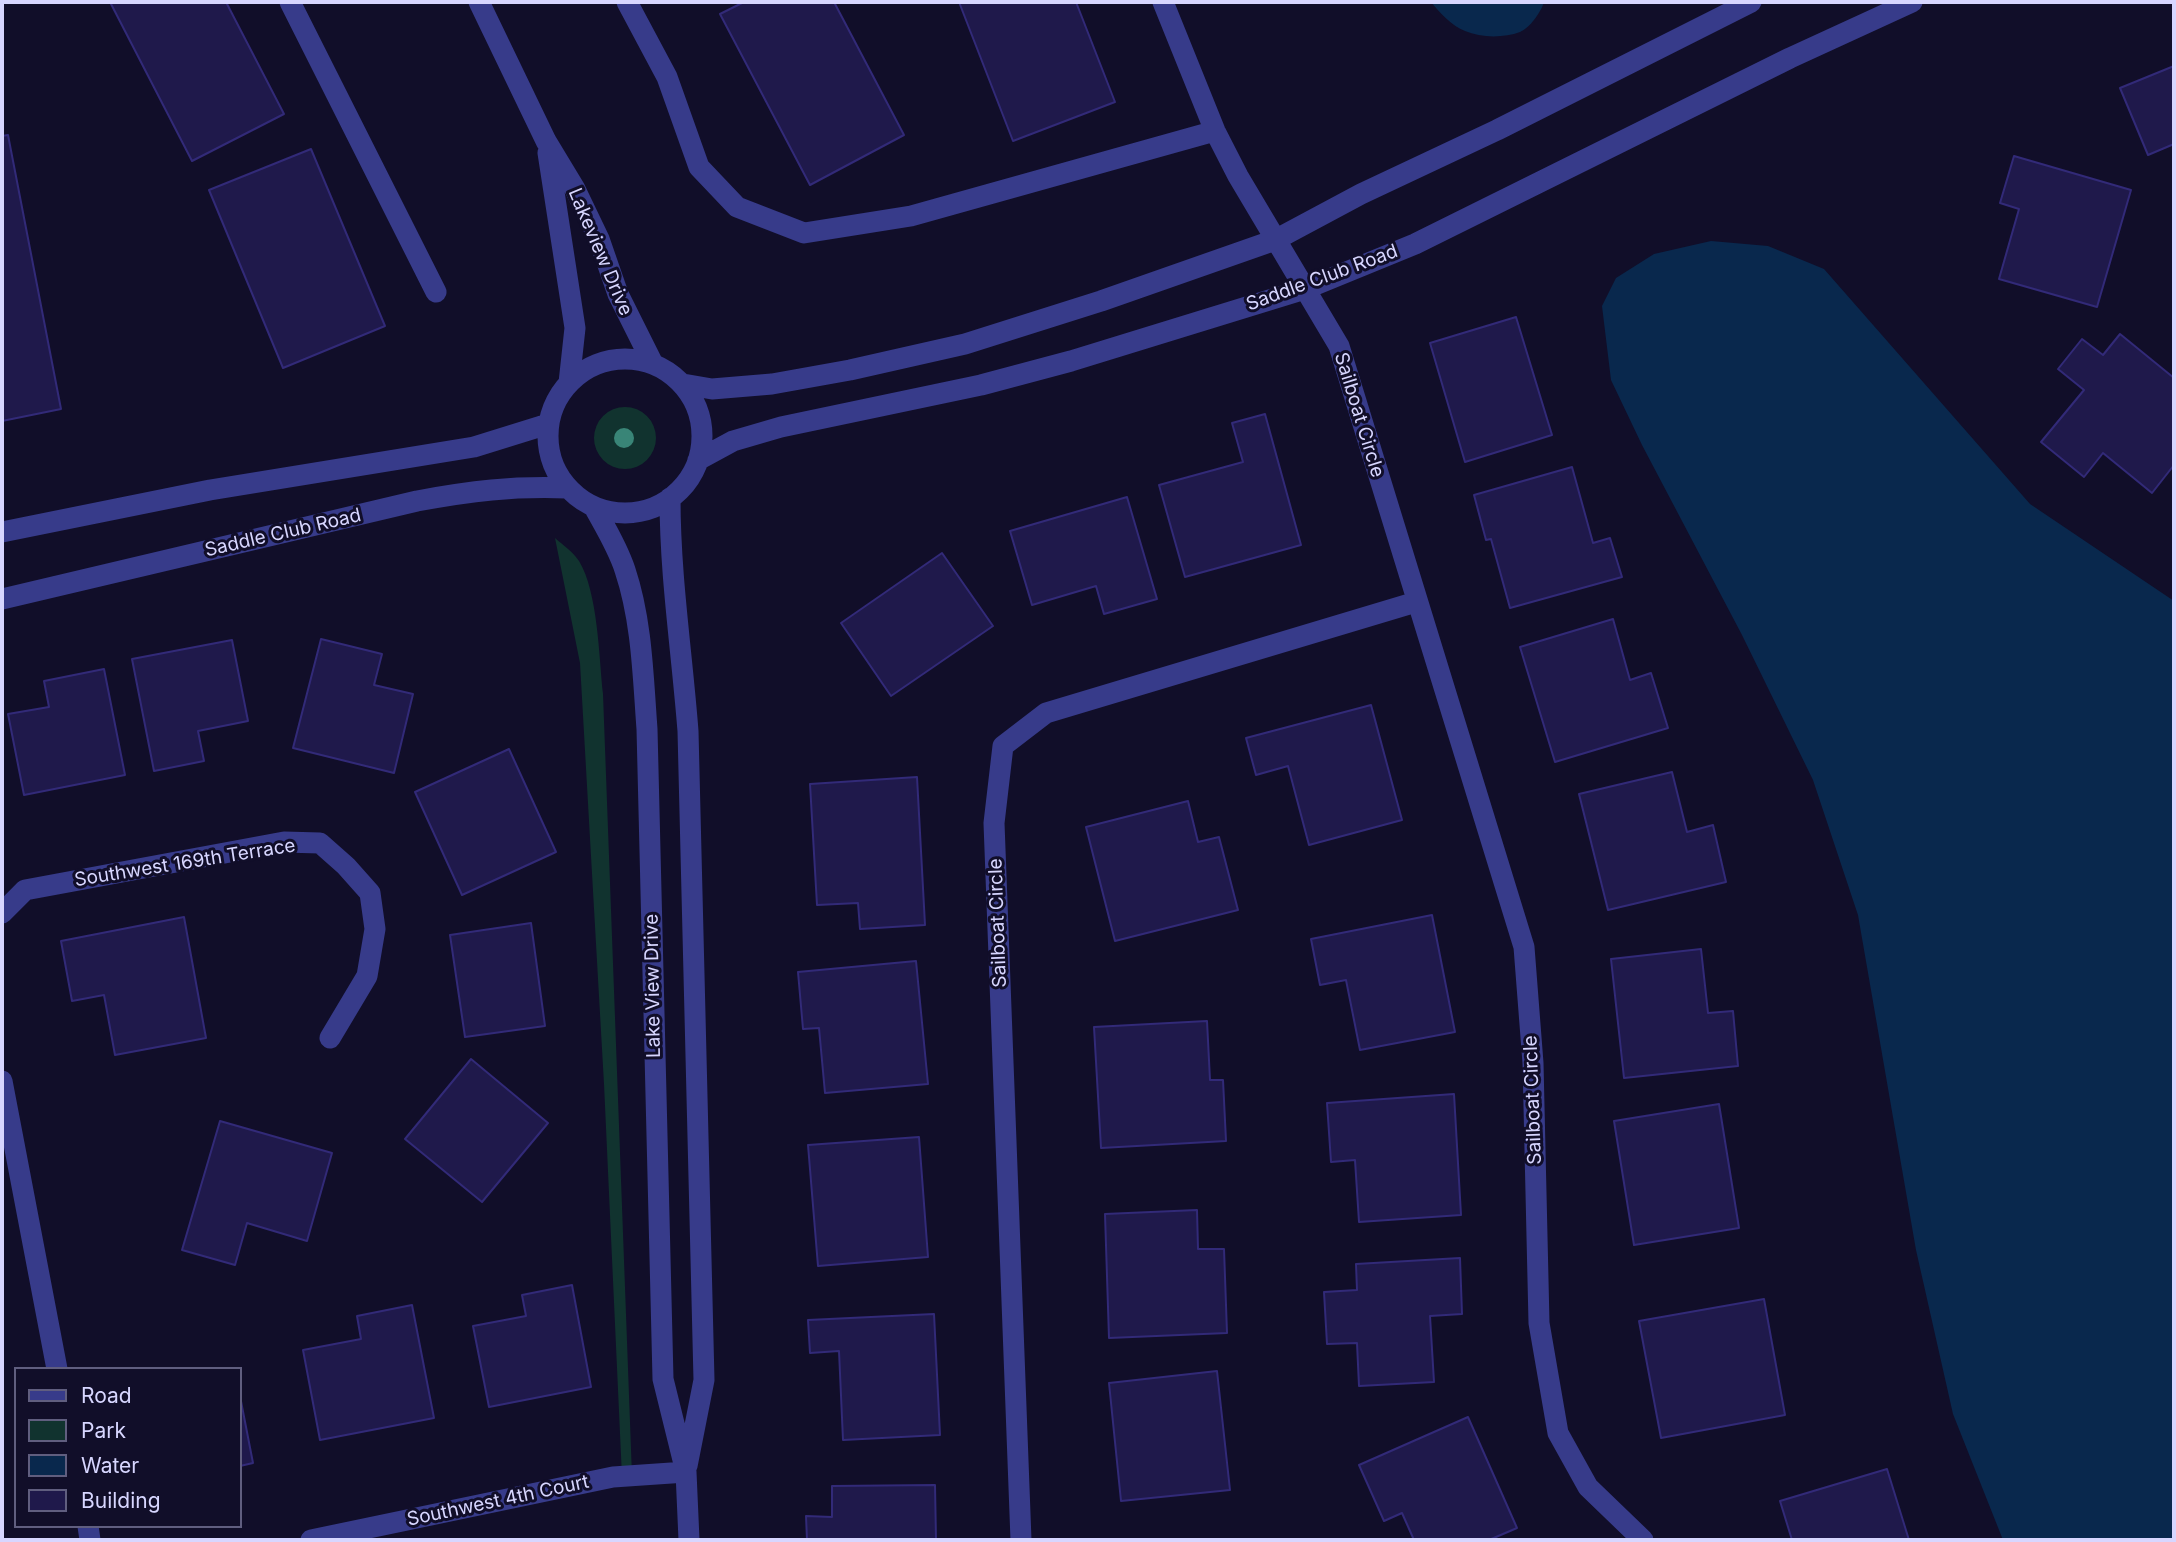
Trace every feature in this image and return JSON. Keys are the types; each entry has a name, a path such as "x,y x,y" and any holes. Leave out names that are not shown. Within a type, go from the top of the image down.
{"street":[{"path":"290,2 436,292"},
{"name":"Lakeview Drive","path":"479,2 546,141 575,189 599,239 622,304 653,364"},
{"path":"627,2 667,77 699,167 737,207 804,233 911,216 1215,131"},
{"name":"Sailboat Circle","path":"1163,2 1215,131 1275,240 1339,346 1524,947 1533,1063 1539,1323 1558,1433 1588,1487 1643,1540"},
{"path":"682,384 712,389 772,384 850,370 965,344 1101,302 1275,240 1361,194 1496,130 1751,2"},
{"name":"Saddle Club Road","path":"698,460 733,441 781,427 981,385 1083,357 1305,289 1415,244 1790,58 1912,2"},
{"name":"Lakeview Drive","path":"546,141 575,328 569,383"},
{"path":"623,359 653,364 669,372 682,384 697,407 702,433 698,460 692,474 670,498 647,510 620,513 594,507 567,488 554,469 548,447 548,424 554,404 569,383 594,365 623,359"},
{"path":"2,532 210,489 474,447 548,424"},
{"name":"Saddle Club Road","path":"2,599 418,501 479,490 567,488"},
{"name":"Lake View Drive","path":"670,498 673,583 688,731 704,1380 686,1472"},
{"name":"Lake View Drive","path":"594,507 624,567 632,593 642,659 647,729 663,1379 686,1472 689,1540"},
{"name":"Sailboat Circle","path":"1021,1540 994,823 1003,746 1046,713 1416,602"},
{"name":"Southwest 169th Terrace","path":"2,913 25,890 284,842 320,843 346,866 370,894 375,929 367,976 330,1038"},
{"path":"2,1081 57,1367"},
{"name":"Southwest 4th Court","path":"311,1540 612,1478 686,1472"}],"green space":[{"path":"625,407 637,409 647,416 654,426 654,450 647,460 637,467 625,469 613,467 603,460 596,450 594,438 596,426 603,416 613,409"},
{"path":"555,538 579,561 590,590 597,625 603,694 632,1476 622,1477 604,1084 580,663"}],"water":[{"path":"1431,2 1544,2 1535,19 1524,30 1492,36 1460,29 1446,19"},
{"path":"1711,241 1768,246 1824,269 2030,504 2174,601 2174,1540 2003,1540 1953,1414 1916,1250 1858,915 1813,780 1611,380 1602,306 1616,278 1654,254"}],"building":[{"path":"110,2 226,2 284,114 192,161"},
{"path":"744,2 834,2 904,135 810,185 720,14"},
{"path":"959,2 1076,2 1115,102 1013,141"},
{"path":"2174,66 2174,144 2148,155 2120,88"},
{"path":"8,135 61,409 2,421 2,136"},
{"path":"311,149 385,326 283,368 209,190"},
{"path":"2014,156 2131,190 2097,307 1999,279 2019,209 2000,203"},
{"path":"1516,317 1552,435 1465,462 1430,343"},
{"path":"2120,334 2174,378 2174,465 2152,493 2103,453 2084,477 2041,442 2084,390 2058,369 2082,339 2103,355"},
{"path":"1265,414 1301,545 1185,577 1159,485 1243,462 1232,423"},
{"path":"1572,467 1593,543 1610,538 1622,577 1510,608 1491,539 1486,540 1474,495"},
{"path":"1127,497 1157,599 1104,614 1096,586 1032,605 1010,531"},
{"path":"942,553 993,626 891,696 841,623"},
{"path":"1613,619 1630,680 1651,673 1668,728 1555,762 1520,647"},
{"path":"321,639 382,654 374,685 413,694 394,773 293,748"},
{"path":"232,640 248,721 198,731 204,761 154,771 132,659"},
{"path":"104,669 125,775 24,795 8,714 49,707 44,681"},
{"path":"1371,705 1402,820 1309,845 1288,766 1256,775 1246,738"},
{"path":"509,749 556,852 462,895 415,792"},
{"path":"1672,772 1687,832 1713,825 1726,882 1608,910 1579,794"},
{"path":"917,777 925,925 860,929 858,903 817,905 810,784"},
{"path":"1188,801 1198,842 1219,837 1238,910 1115,941 1086,827"},
{"path":"1432,915 1455,1032 1360,1050 1346,980 1320,985 1311,939"},
{"path":"184,917 206,1038 115,1055 104,995 72,1001 61,941"},
{"path":"531,923 545,1026 465,1037 450,935"},
{"path":"1701,949 1708,1013 1733,1011 1738,1066 1624,1078 1611,959"},
{"path":"916,961 928,1084 825,1093 819,1028 803,1029 798,972"},
{"path":"1207,1021 1210,1080 1223,1080 1226,1141 1101,1148 1094,1027"},
{"path":"471,1059 548,1123 482,1202 405,1139"},
{"path":"1454,1094 1461,1215 1359,1222 1355,1160 1331,1162 1327,1103"},
{"path":"1719,1104 1739,1228 1634,1245 1614,1121"},
{"path":"220,1121 332,1153 307,1241 247,1223 235,1265 182,1250"},
{"path":"919,1137 928,1257 818,1266 808,1145"},
{"path":"1197,1210 1198,1249 1224,1249 1227,1333 1109,1338 1105,1214"},
{"path":"1460,1258 1462,1314 1430,1316 1434,1382 1359,1386 1357,1343 1327,1344 1324,1292 1357,1290 1356,1264"},
{"path":"572,1285 591,1387 489,1407 473,1326 526,1316 522,1295"},
{"path":"1764,1299 1785,1415 1661,1438 1639,1321"},
{"path":"412,1305 434,1418 320,1440 303,1350 361,1339 357,1316"},
{"path":"934,1314 940,1435 843,1440 839,1351 810,1353 808,1320"},
{"path":"1217,1371 1230,1490 1121,1501 1109,1383"},
{"path":"242,1406 253,1463 242,1466"},
{"path":"1468,1417 1517,1528 1489,1540 1414,1540 1402,1513 1384,1521 1359,1465"},
{"path":"1887,1469 1909,1540 1792,1540 1780,1501"},
{"path":"935,1485 936,1540 807,1540 806,1516 832,1517 832,1486"}]}
